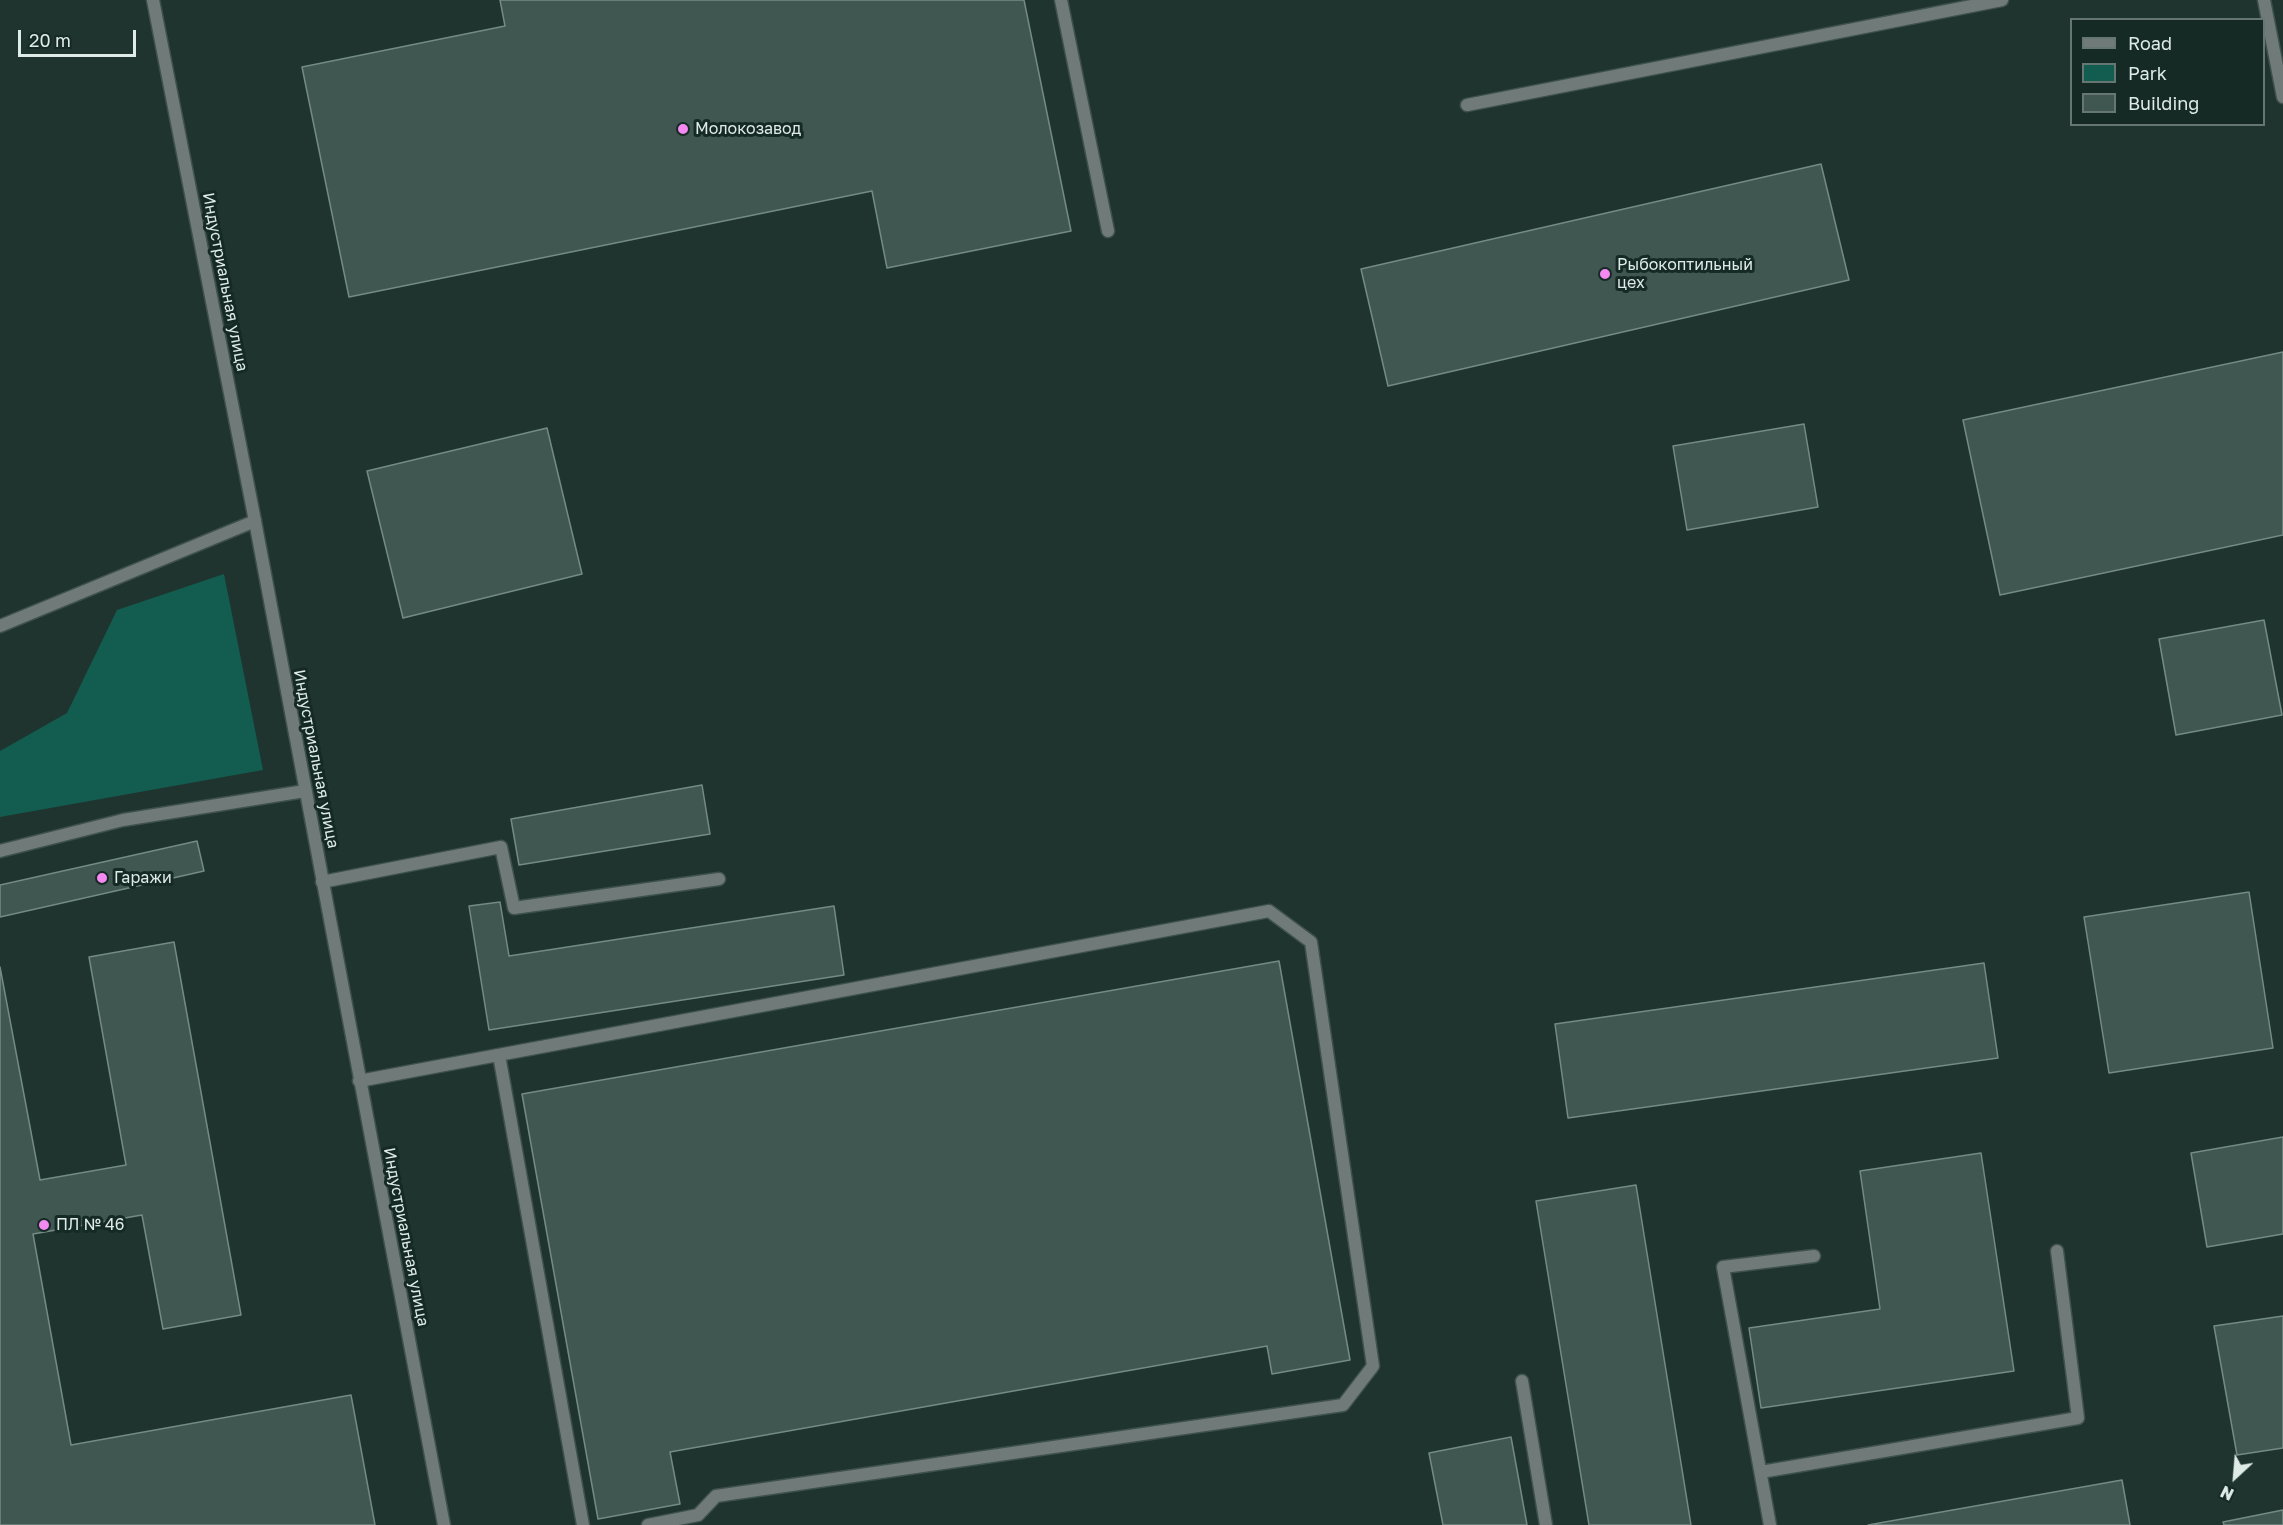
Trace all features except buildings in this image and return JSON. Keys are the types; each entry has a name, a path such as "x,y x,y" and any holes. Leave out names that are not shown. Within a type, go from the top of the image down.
{"street":[{"name":"Индустриальная улица","path":"153,0 255,521 444,1525"},
{"path":"1060,0 1108,231"},
{"path":"1467,105 2002,0"},
{"path":"2264,0 2283,97"},
{"path":"0,626 255,521"},
{"path":"0,851 123,820 305,791"},
{"path":"322,882 501,847 514,908 719,879"},
{"path":"359,1081 1269,911 1311,942 1373,1366 1343,1405 716,1496 698,1515 648,1525"},
{"path":"499,1055 583,1525"},
{"path":"1761,1472 2078,1418 2057,1251"},
{"path":"1770,1525 1723,1267 1814,1256"},
{"path":"1522,1382 1546,1525"}],"green space":[{"path":"224,574 263,770 0,817 0,751 67,713 117,610"}],"place":[{"name":"Молокозавод","path":"683,129"},
{"name":"Рыбокоптильный цех","path":"1605,274"},
{"name":"Гаражи","path":"102,878"},
{"name":"ПЛ № 46","path":"44,1225"}]}
